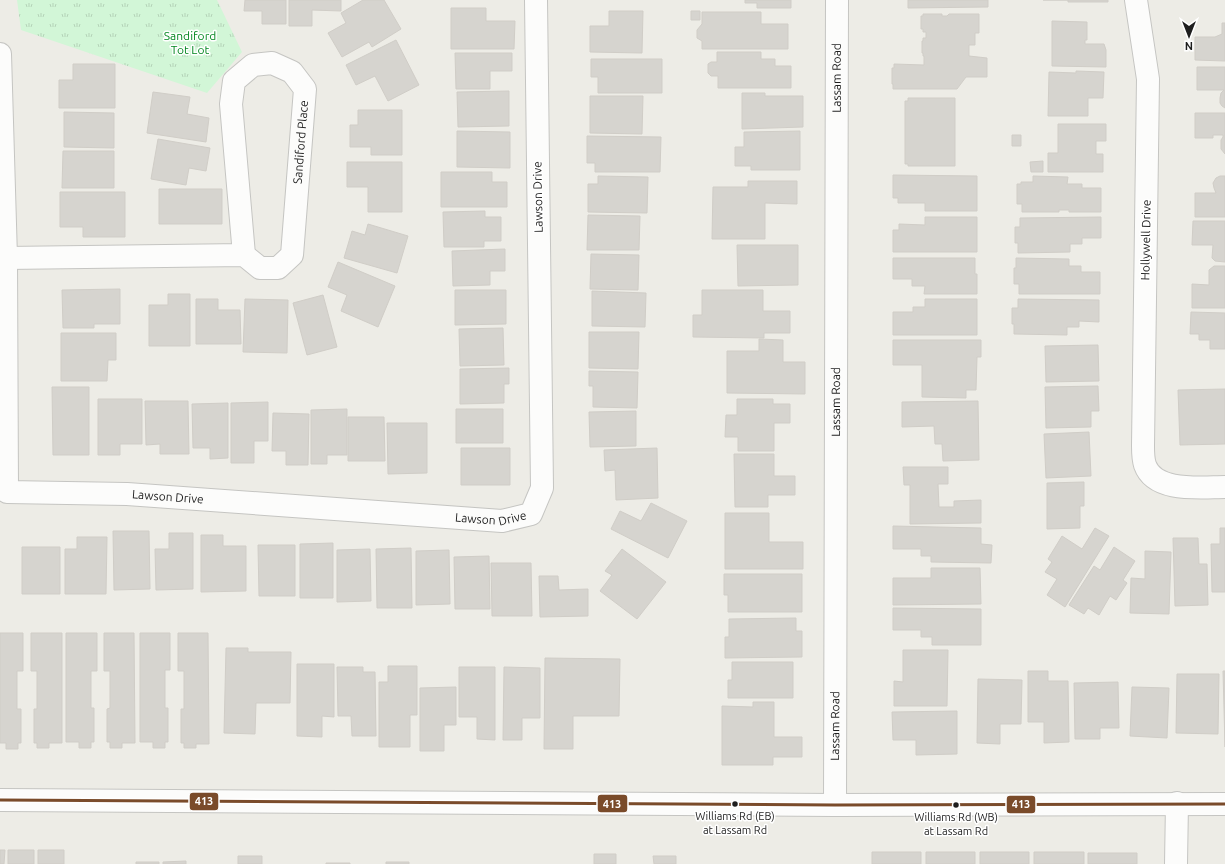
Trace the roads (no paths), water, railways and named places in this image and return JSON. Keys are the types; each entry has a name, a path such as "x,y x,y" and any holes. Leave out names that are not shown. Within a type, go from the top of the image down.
{"street":[{"name":"Lawson Drive","path":"6,258 7,492 127,494 502,521 531,514 542,488 536,0"},
{"name":"Lassam Road","path":"835,805 837,0"},
{"name":"Hollywell Drive","path":"1136,0 1148,79 1143,455 1148,471 1154,478 1164,484 1178,486 1225,487"},
{"path":"0,54 6,258 244,256"},
{"name":"Sandiford Place","path":"272,63 292,72 305,89 292,256 278,268 260,268 244,256 231,104 234,81 253,65 272,63"},
{"path":"0,800 835,805 1225,804"},
{"path":"1176,864 1177,803"}],"place":[{"name":"Williams Rd (EB) at Lassam Rd","path":"735,804"},
{"name":"Williams Rd (WB) at Lassam Rd","path":"956,805"}],"park label":[{"name":"Sandiford Tot Lot","path":"190,43"}]}
